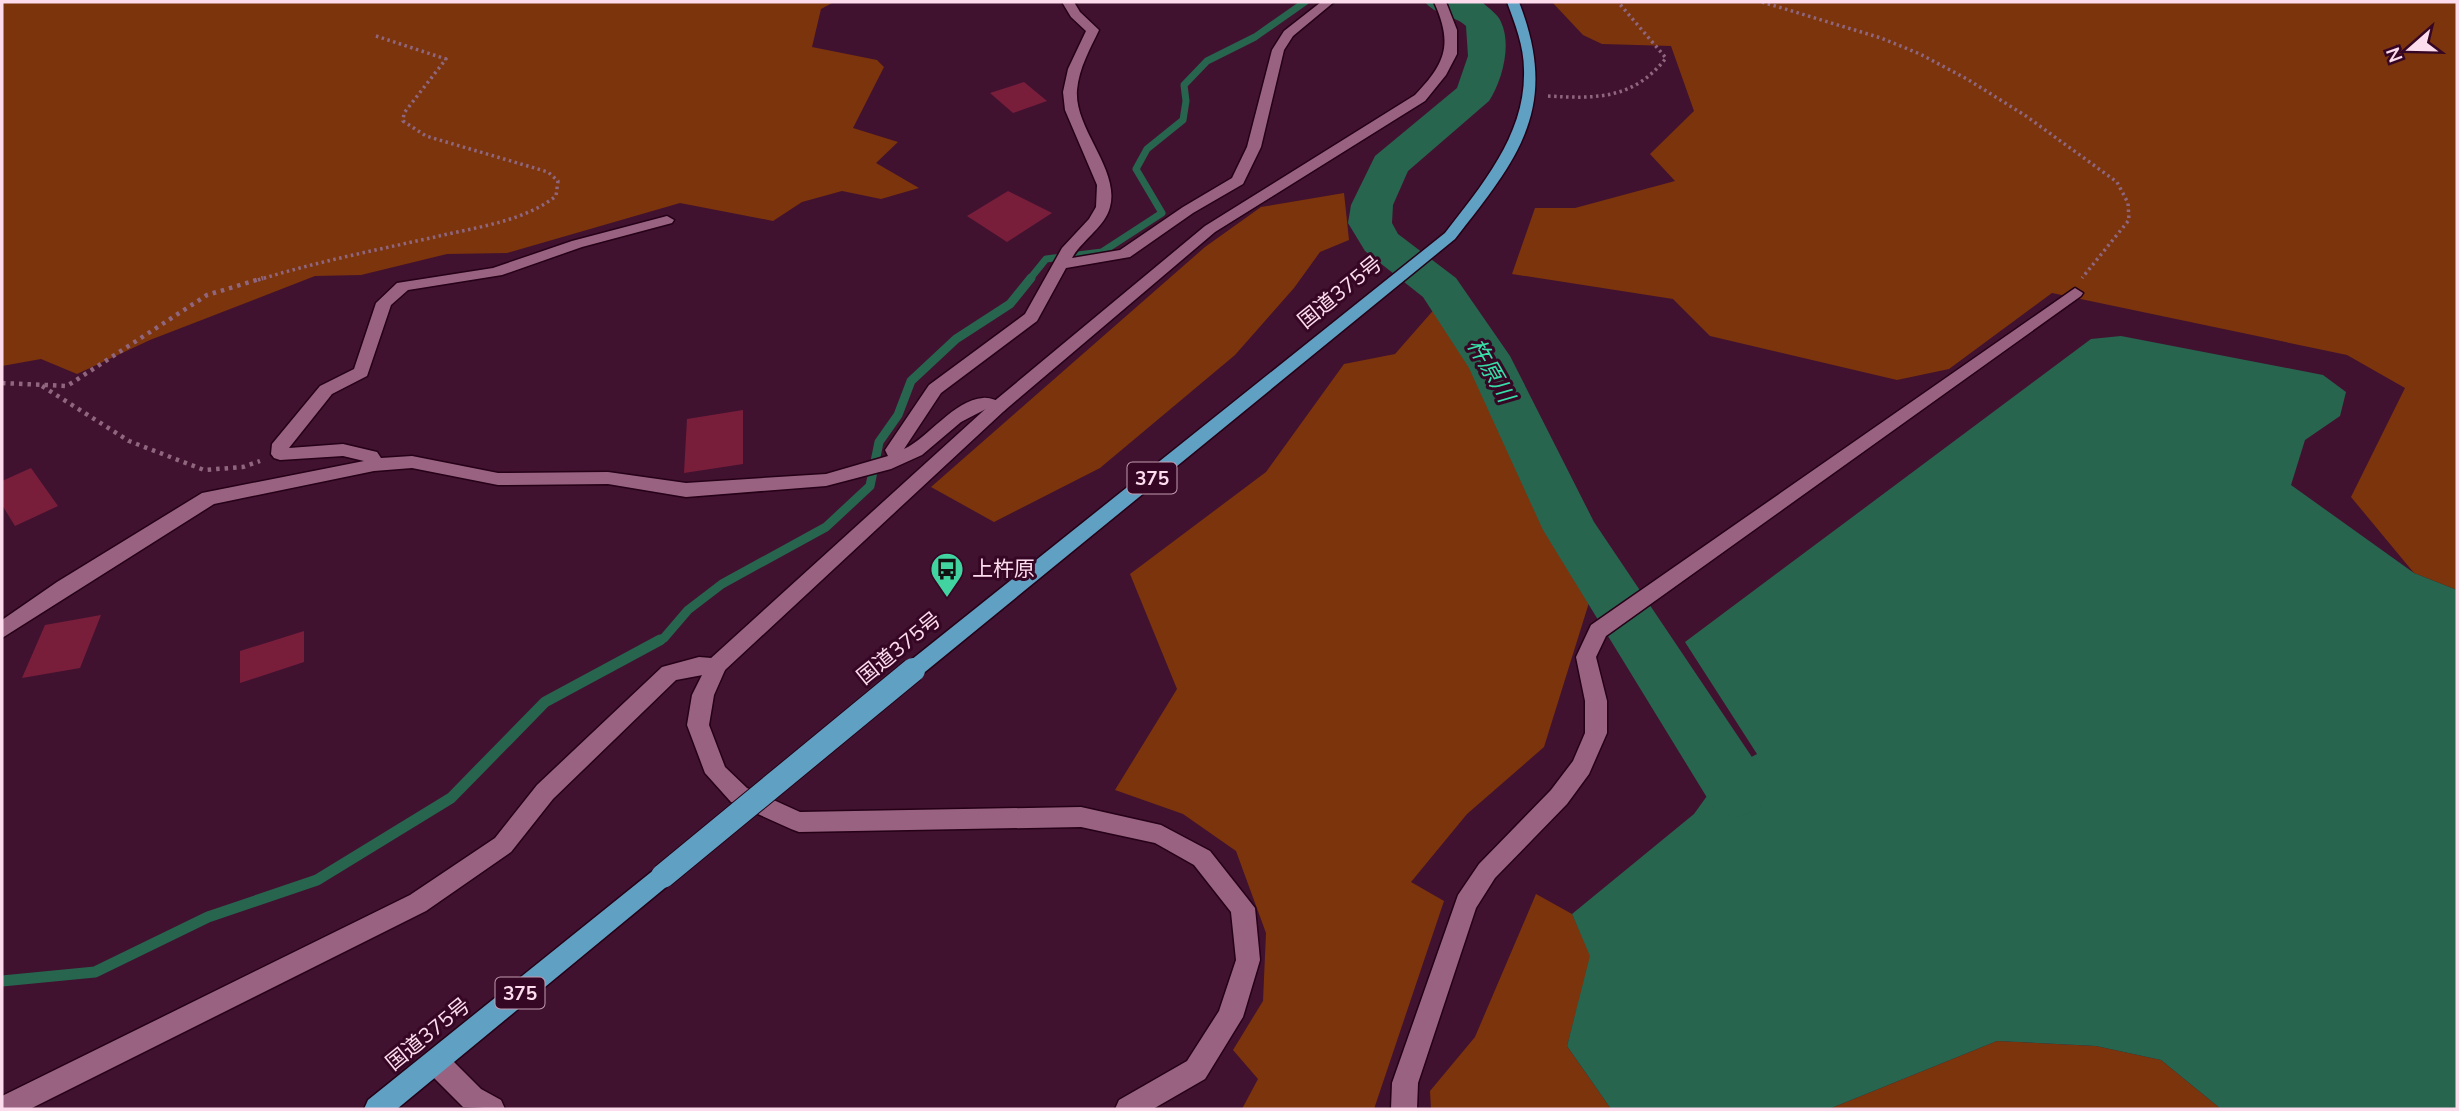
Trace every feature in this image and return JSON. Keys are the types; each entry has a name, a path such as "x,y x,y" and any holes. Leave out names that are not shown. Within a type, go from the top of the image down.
{"highway":[{"name":"国道375号","path":"377,1109 913,670 1450,236 1497,177 1514,144 1530,94 1533,80 1531,52 1513,2"}],"street":[{"path":"892,462 894,450 935,389 1031,317 1066,256 1096,221 1103,207 1104,185 1072,110 1070,92 1074,69 1093,30 1075,14 1068,2"},
{"path":"1066,256 1125,254 1188,210 1237,181 1254,147 1279,50 1288,34 1328,2"},
{"path":"1128,1109 1196,1070 1230,1017 1248,960 1243,908 1202,858 1161,835 1081,817 799,822 739,795 716,773 698,725 703,695 717,665 998,407 1210,229 1420,97 1440,77 1453,44 1449,20 1440,2"},
{"path":"374,465 371,456 343,450 280,454 281,444 326,390 361,372 384,303 403,286 496,272 577,244 667,220"},
{"path":"1404,1109 1405,1083 1466,903 1487,871 1559,797 1581,767 1596,733 1596,701 1586,657 1598,631 2075,293"},
{"path":"2,630 209,498 374,465 412,462 498,478 608,478 686,490 826,480 892,462 916,451 955,418 984,403 998,407"},
{"path":"3,1109 418,903 503,845 545,792 669,673 698,665 717,665"},
{"path":"436,1062 472,1098 492,1109"}],"path":[{"path":"1530,94 1588,99 1623,94 1656,73 1666,58 1618,2"},
{"path":"1762,2 1881,38 1920,54 2026,116 2117,182 2128,203 2129,220 2084,274 2075,293"},
{"path":"2,383 66,386 208,295 293,269 482,226 538,210 556,196 558,181 548,172 426,136 403,121 404,113 446,59 373,35"},
{"path":"39,384 129,441 204,470 243,467 280,454"}],"shaded area":[{"path":"2,2 834,2 821,9 812,47 877,60 884,67 853,128 898,142 876,163 919,188 881,199 842,191 802,202 773,221 680,203 507,253 447,254 361,275 315,276 150,340 77,374 41,359 2,366"},
{"path":"1552,2 2457,2 2457,590 2414,573 2351,497 2405,388 2347,355 2052,293 1949,369 1897,380 1710,336 1673,299 1512,274 1535,208 1575,208 1675,181 1650,154 1694,111 1671,46 1602,44 1583,35"},
{"path":"1344,193 1349,240 1320,252 1294,288 1235,355 1100,468 994,522 931,487 1205,247 1261,207"},
{"path":"1438,305 1481,376 1592,593 1544,747 1467,814 1411,882 1444,901 1374,1109 1242,1109 1258,1079 1233,1050 1263,1001 1266,933 1236,851 1183,814 1115,790 1177,689 1130,574 1266,472 1344,364 1395,354"},
{"path":"2121,336 2323,375 2346,392 2340,416 2305,440 2291,485 2414,573 2457,590 2457,1109 2221,1109 2161,1060 2096,1046 1997,1041 1829,1109 1611,1109 1567,1046 1590,956 1572,914 1694,814 1725,771 1757,754 1685,642 2091,339"},
{"path":"1536,894 1572,914 1591,956 1567,1046 1611,1109 1431,1109 1430,1091 1475,1037"},
{"path":"1997,1041 2096,1046 2161,1060 2221,1109 1829,1109"}],"building":[{"path":"1024,82 1047,101 1013,113 990,93"},
{"path":"1008,191 1052,213 1007,242 967,216"},
{"path":"743,410 743,464 684,473 687,419"},
{"path":"31,468 58,506 15,526 2,505 2,481"},
{"path":"101,615 80,668 22,678 45,625"},
{"path":"304,631 304,662 240,683 240,651"}],"waterway":[{"path":"1029,280 1046,259 1102,252 1162,213 1136,169 1147,149 1183,120 1186,101 1184,85 1207,61 1255,37 1305,2"},
{"name":"杵原川","path":"1443,2 1469,10 1484,23 1487,56 1475,93 1390,165 1372,205 1370,223 1381,242 1440,288 1493,367 1571,530 1737,789"},
{"path":"657,642 664,638 688,610 722,584 826,527 870,486 879,442 898,415 911,381 956,339 1010,304 1031,278"},
{"path":"2,981 95,972 208,917 317,880 451,798 545,702 660,640"}],"place":[{"name":"上杵原","path":"947,599"}]}
